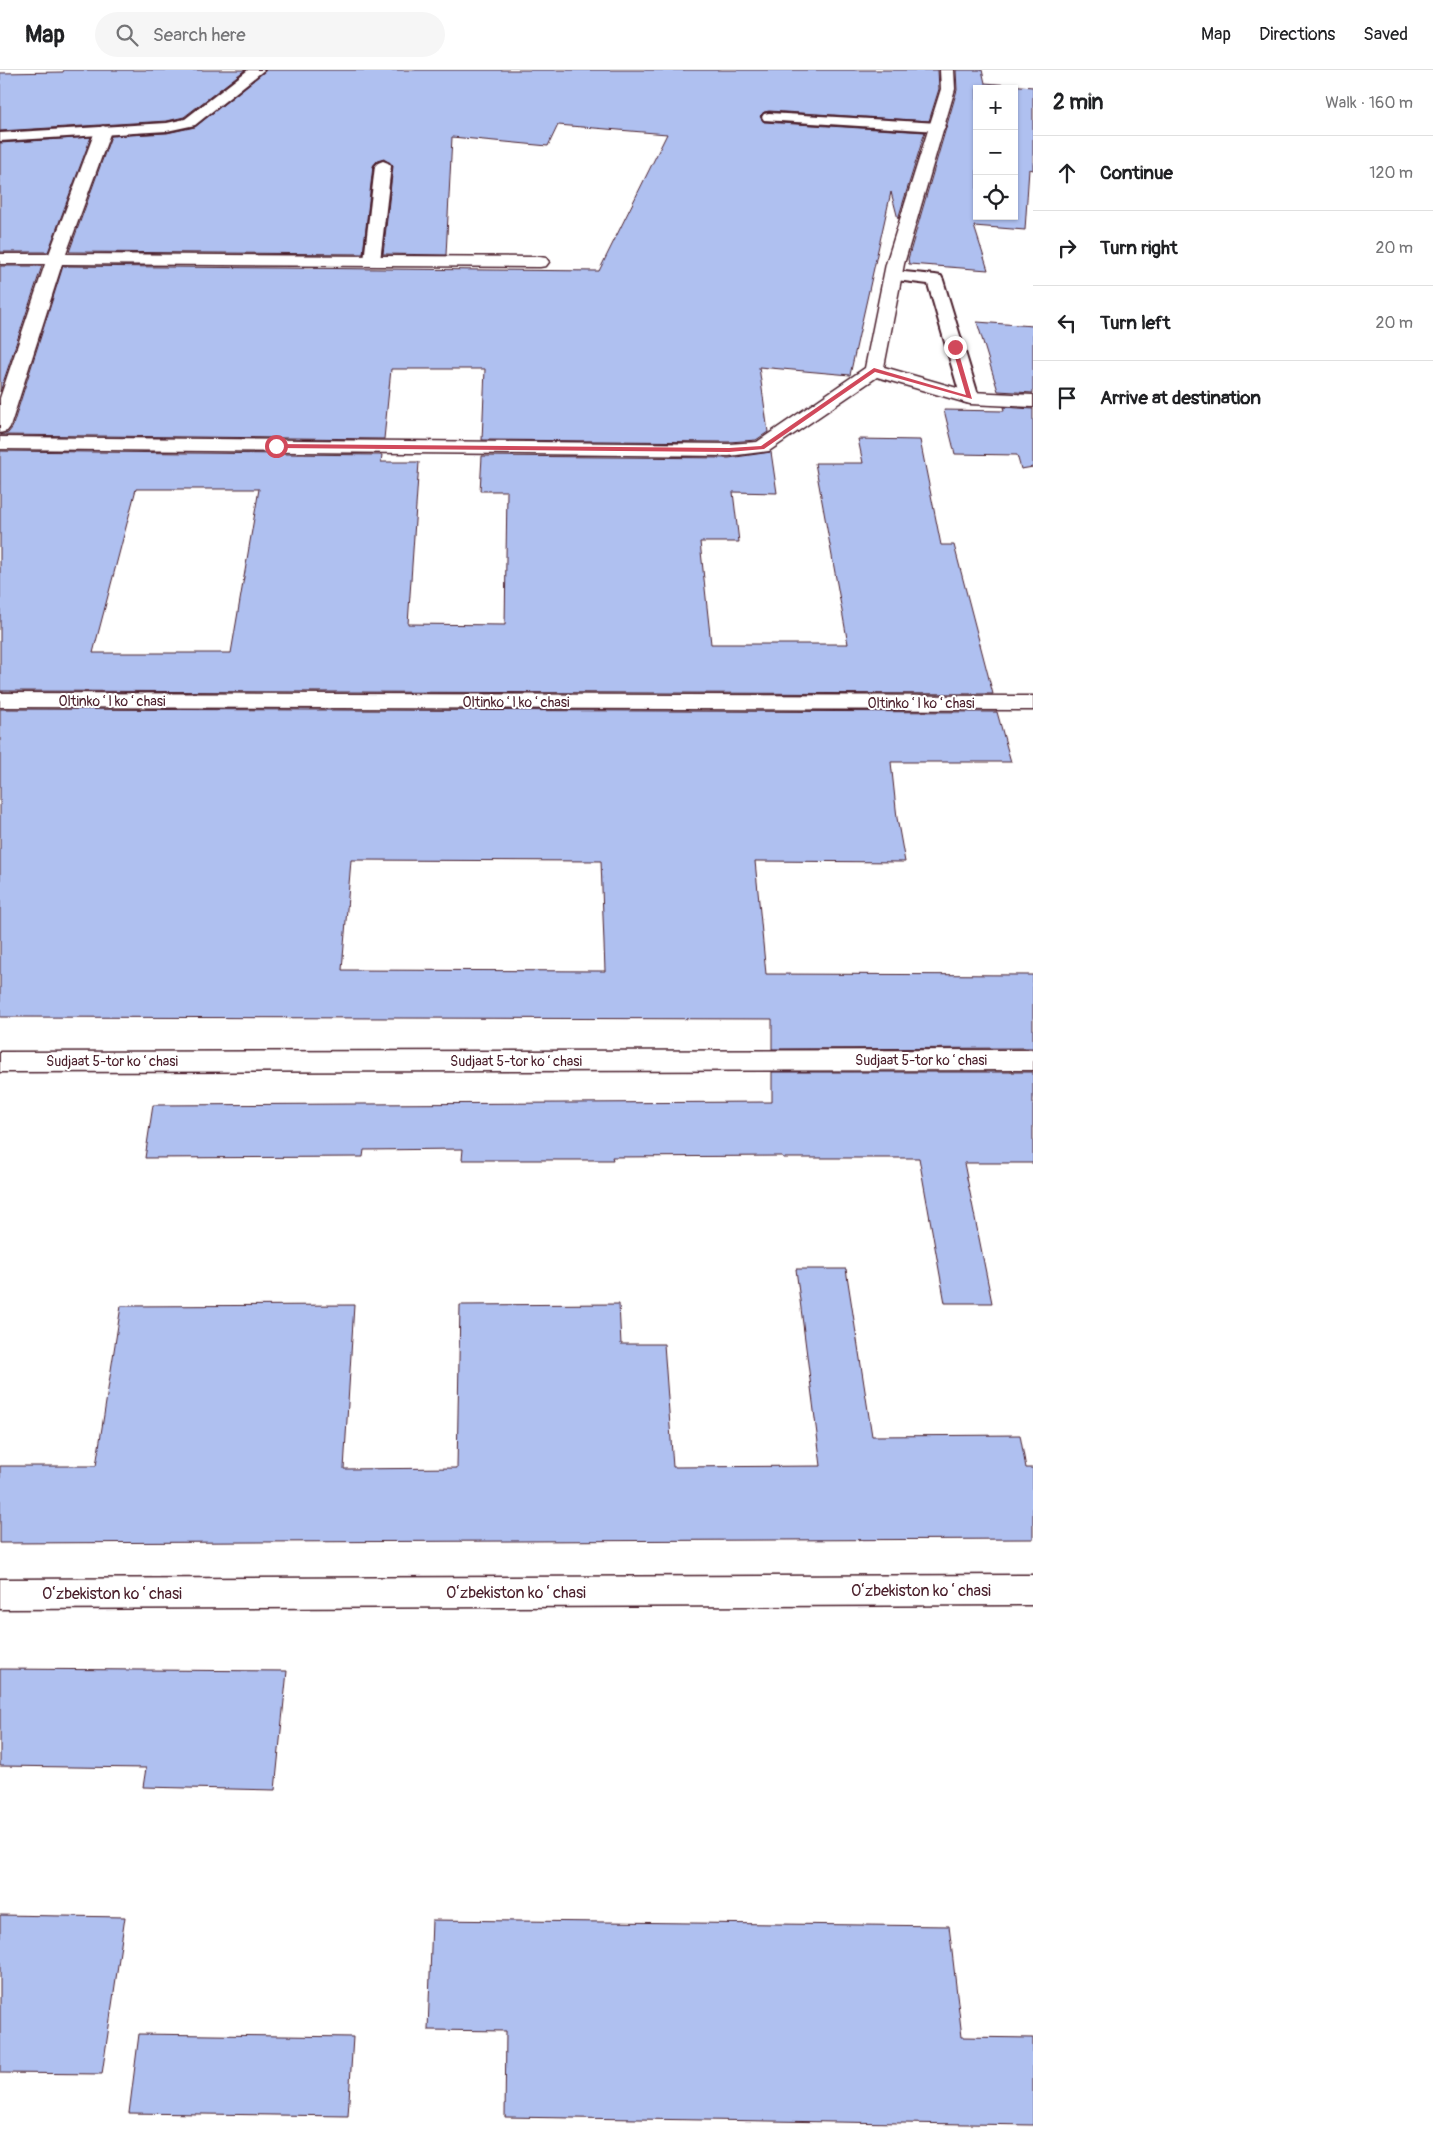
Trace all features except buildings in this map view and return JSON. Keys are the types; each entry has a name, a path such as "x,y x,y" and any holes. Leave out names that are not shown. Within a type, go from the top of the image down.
{"street":[{"path":"0,443 729,450 762,448 874,370 895,264 938,128 948,89 947,70"},
{"path":"0,427 55,260 103,131"},
{"path":"0,259 540,262"},
{"path":"874,370 970,398 1033,401"},
{"name":"Oltinkoʻl koʻchasi","path":"0,700 1033,703"},
{"name":"Sudjaat 5-tor koʻchasi","path":"0,1062 1033,1060"},
{"name":"Oʻzbekiston koʻchasi","path":"0,1594 1033,1590"}],"lane":[{"path":"0,137 167,127 190,122 212,103 257,70"},
{"path":"769,117 938,128"},
{"path":"372,261 383,166"},
{"path":"894,276 935,280 970,398"}],"route":[{"path":"276,446 729,450 762,448 874,370 970,398 955,347"}]}
